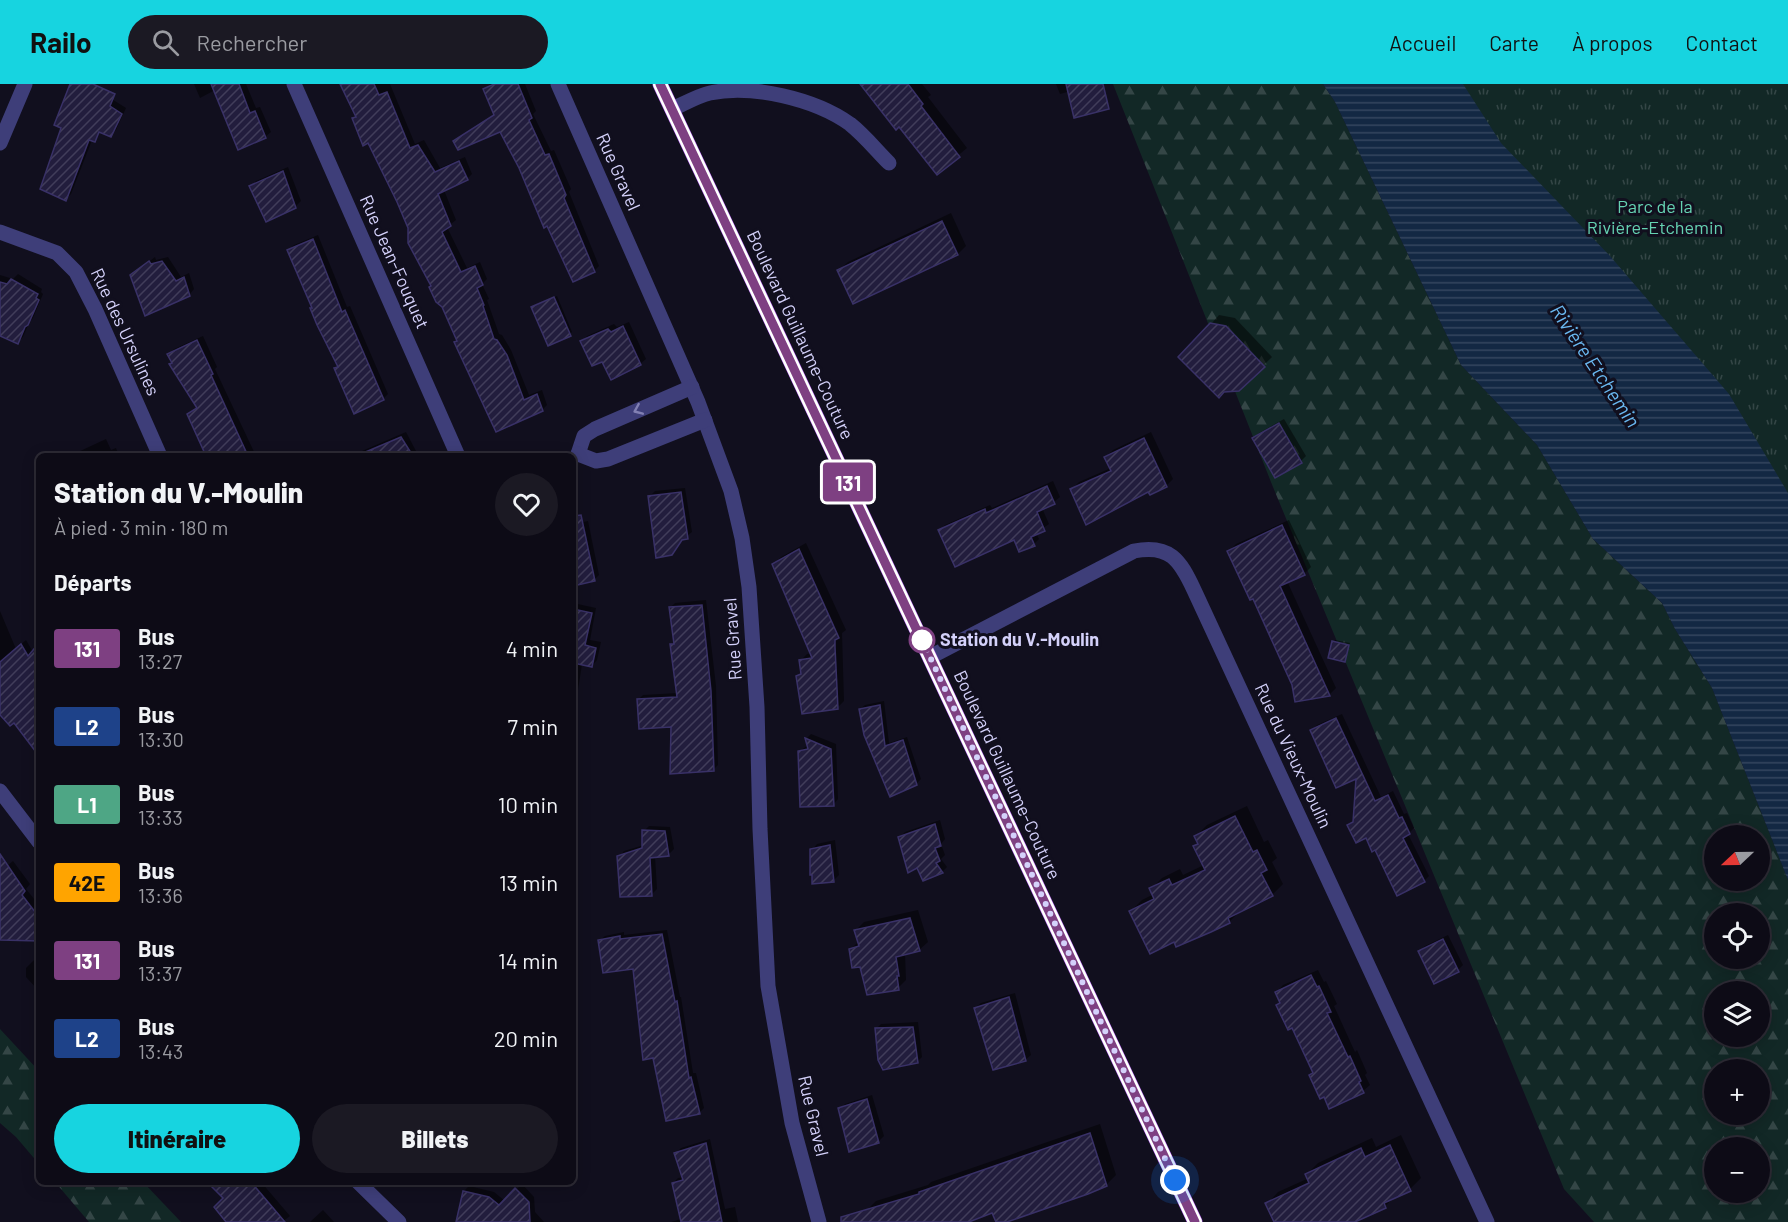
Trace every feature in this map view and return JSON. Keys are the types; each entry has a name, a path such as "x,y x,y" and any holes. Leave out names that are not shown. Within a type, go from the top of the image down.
{"main road":[{"name":"Boulevard Guillaume-Couture","path":"660,84 1195,1222"}],"street":[{"path":"0,143 25,84"},
{"name":"Rue Jean-Fouquet","path":"294,84 457,453"},
{"name":"Rue Gravel","path":"558,84 692,387 731,491 742,538 749,587 757,707 760,829 768,986 792,1123 819,1222"},
{"path":"672,109 706,88 789,91 850,124 889,163"},
{"name":"Rue des Ursulines","path":"0,232 57,253 76,272 95,309 159,453"},
{"path":"576,453 584,436 595,429 692,387"},
{"path":"576,455 596,461 608,459 705,420"},
{"name":"Rue du Vieux-Moulin","path":"930,657 1134,551 1150,548 1170,554 1185,569 1487,1222"},
{"path":"0,790 36,838"},
{"path":"361,1185 399,1222"}],"green space":[{"path":"1113,84 1323,84 1335,102 1461,365 1537,445 1593,539 1662,603 1675,629 1712,688 1766,825 1704,825 1704,891 1770,891 1770,835 1788,880 1788,1222 1594,1222 1564,1189 1273,487"},
{"name":"Parc de la Rivière-Etchemin","path":"1401,84 1788,84 1788,647"},
{"path":"0,1029 36,1068 36,1160 16,1137 0,1123"},
{"path":"58,1185 146,1185 181,1222 89,1222"}],"water":[{"name":"Rivière Etchemin","path":"1323,84 1463,84 1501,143 1610,256 1729,394 1788,493 1788,880 1770,835 1770,825 1766,825 1712,688 1675,629 1662,603 1593,539 1537,445 1461,365 1335,102"}],"building":[{"path":"70,84 93,84 115,94 110,106 122,114 111,137 99,132 95,142 89,140 66,201 40,189 61,128 54,125"},
{"path":"211,84 239,84 250,113 255,111 266,138 238,150"},
{"path":"340,84 374,84 379,95 387,92 410,148 418,145 435,172 459,161 468,180 438,194 451,226 442,232 461,272 475,266 483,285 477,288 494,339 507,355 524,400 537,394 543,411 496,432 454,342 457,341 442,307 436,302 429,287 431,286 408,243 408,228 397,202 368,143 363,146 352,118 356,117"},
{"path":"494,84 518,84 532,118 529,120 545,155 549,154 566,195 564,198 595,272 573,282 547,226 544,228 519,168 500,132 458,150 453,141 494,115 483,89"},
{"path":"860,84 908,84 923,104 921,106 960,157 937,175 899,127 896,130"},
{"path":"1066,84 1103,84 1109,109 1074,118"},
{"path":"283,171 296,208 266,222 249,186"},
{"path":"942,221 958,255 853,304 837,270"},
{"path":"313,239 342,312 345,310 384,400 354,414 334,368 338,367 317,325 287,250"},
{"path":"149,261 151,264 162,261 176,281 184,277 190,296 145,316 130,275"},
{"path":"11,279 38,294 36,298 39,300 18,344 0,336 0,282 7,284"},
{"path":"554,297 571,336 548,346 531,307"},
{"path":"1210,323 1226,326 1265,367 1239,391 1224,392 1219,398 1178,357"},
{"path":"623,326 641,365 611,380 602,362 592,366 580,341 608,329 611,332"},
{"path":"197,340 247,453 205,453 187,414 197,408 169,364 172,363 167,354"},
{"path":"1279,423 1302,463 1275,478 1252,438"},
{"path":"401,437 411,453 363,453"},
{"path":"1144,438 1167,487 1150,495 1148,492 1086,525 1070,489 1111,471 1104,457"},
{"path":"1047,486 1055,504 1037,512 1045,531 1031,537 1035,546 1019,552 1014,540 955,567 938,530 985,509 986,513"},
{"path":"681,492 688,539 682,540 672,555 656,558 648,496"},
{"path":"581,515 595,581 576,585 576,516"},
{"path":"1282,525 1305,575 1280,586 1330,696 1295,702 1292,685 1253,599 1250,600 1227,551"},
{"path":"799,549 839,638 835,640 838,709 802,714 796,676 801,674 799,660 812,658 772,564"},
{"path":"702,605 711,691 714,771 670,774 671,727 639,729 637,699 677,697 670,644 674,644 669,607"},
{"path":"576,610 592,613 585,645 596,648 592,667 576,664"},
{"path":"1332,641 1349,645 1345,662 1328,658"},
{"path":"21,644 28,656 36,647 36,752 14,723 10,726 0,715 0,662"},
{"path":"880,705 885,746 903,740 917,785 890,797 864,735 859,709"},
{"path":"1336,718 1375,801 1388,795 1410,834 1403,838 1425,882 1397,896 1375,850 1372,852 1366,838 1356,843 1347,825 1353,822 1356,779 1336,788 1310,730"},
{"path":"805,738 831,749 834,806 800,807 798,751 808,749"},
{"path":"1235,816 1253,852 1257,850 1267,870 1261,873 1273,896 1228,918 1230,923 1211,932 1176,947 1174,942 1150,954 1129,911 1154,899 1149,888 1169,879 1172,885 1205,870 1193,846 1198,844 1194,836"},
{"path":"935,824 941,846 935,848 940,861 936,863 943,873 923,881 917,868 908,873 898,837"},
{"path":"642,830 665,831 669,856 650,858 652,896 620,897 617,856 642,848"},
{"path":"830,845 834,882 812,884 810,849"},
{"path":"0,854 25,891 22,895 36,913 36,941 0,940"},
{"path":"910,918 920,951 896,957 899,990 867,995 860,967 852,968 849,949 859,946 854,930"},
{"path":"662,934 675,1002 677,1001 689,1078 691,1077 700,1114 666,1121 653,1058 643,1060 633,969 603,973 598,940 620,936 620,939"},
{"path":"1443,939 1459,972 1434,984 1418,951"},
{"path":"1311,975 1317,987 1319,986 1331,1012 1327,1013 1348,1057 1350,1056 1364,1093 1329,1109 1324,1097 1320,1099 1309,1075 1313,1073 1292,1028 1288,1030 1276,1005 1280,1003 1275,992"},
{"path":"1009,997 1026,1061 993,1070 974,1008"},
{"path":"913,1027 918,1063 883,1070 878,1060 875,1028"},
{"path":"867,1099 879,1143 849,1152 838,1108"},
{"path":"1090,1133 1107,1186 1088,1194 1007,1222 996,1222 992,1213 969,1222 841,1222 841,1217 919,1194 919,1192"},
{"path":"706,1143 722,1222 681,1222 672,1183 683,1180 674,1153"},
{"path":"1390,1145 1411,1191 1384,1203 1386,1208 1355,1222 1274,1222 1265,1203 1309,1183 1305,1174 1361,1148 1365,1157"},
{"path":"210,1185 254,1185 285,1222 226,1222 214,1207 223,1198"},
{"path":"515,1188 529,1202 530,1222 456,1222 463,1191 489,1197 499,1205"}],"bus line":[{"name":"131","path":"660,84 1195,1222"}],"place":[{"name":"Station du V.-Moulin","path":"922,640"}],"route":[{"path":"922,640 1175,1180"}]}
